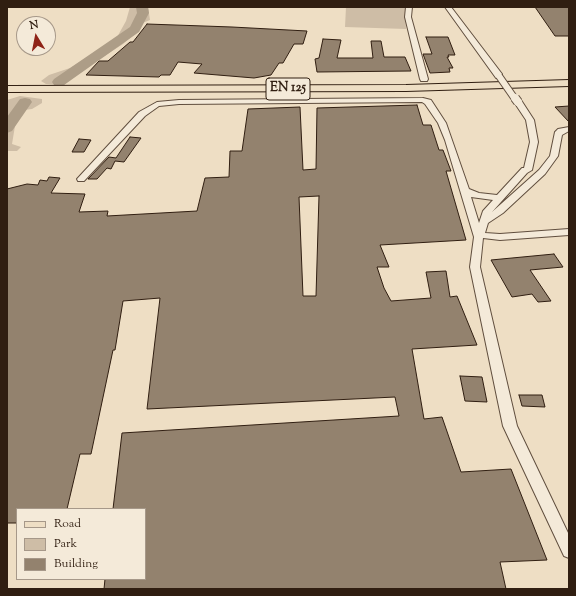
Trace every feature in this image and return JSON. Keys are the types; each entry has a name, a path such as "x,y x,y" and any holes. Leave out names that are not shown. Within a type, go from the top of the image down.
{"main road":[{"name":"EN 125","path":"7,89 345,89 569,83"},
{"name":"EN 125","path":"7,94 379,94 569,89"}],"street":[{"path":"409,7 408,17 424,79"},
{"path":"448,7 530,120 534,142 528,170 525,170 488,211 479,236 475,267 510,426 569,551"},
{"path":"81,179 142,114 158,104 179,102 423,100 428,102 442,123 449,140 467,202 479,236"},
{"path":"484,222 500,211 542,172 554,156 558,134 569,129"},
{"path":"465,191 477,196 500,198"},
{"path":"479,236 500,237 569,232"}],"green space":[{"path":"130,7 148,7 150,20 140,24 136,33 123,44 80,72 64,85 46,84 41,81 49,75 70,68 116,39 126,21"},
{"path":"346,7 405,7 406,29 345,27"},
{"path":"20,96 42,99 42,103 32,109 24,110 16,120 12,144 21,147 17,151 7,151 7,100"}],"building":[{"path":"535,7 569,7 569,36 555,36"},
{"path":"147,24 307,31 303,44 294,44 283,63 279,63 271,75 254,78 194,73 202,64 178,62 170,75 161,75 159,77 86,75 99,61 108,61 130,42 133,42"},
{"path":"426,37 448,37 455,55 448,55 449,57 447,57 453,68 449,68 450,72 430,73 423,54 432,54"},
{"path":"323,39 341,40 337,58 373,58 371,41 381,41 384,57 405,57 411,71 317,72 315,59 319,58"},
{"path":"417,105 423,125 431,125 439,150 443,150 451,171 446,171 466,240 380,245 389,267 377,267 384,288 391,301 431,298 426,272 446,271 450,297 457,296 477,345 412,349 424,419 442,417 461,472 511,469 547,560 500,562 506,589 104,589 105,580 146,580 146,508 113,508 122,433 399,416 395,397 147,409 160,298 123,301 115,350 113,350 91,454 80,454 67,508 16,508 16,523 7,523 7,189 27,184 38,185 40,180 47,181 49,177 60,178 51,193 85,194 79,212 108,211 107,216 197,211 205,178 229,177 230,151 242,151 248,109 300,107 303,170 316,169 317,108","holes":["319,196 316,296 303,296 299,197"]},
{"path":"569,106 569,122 555,107"},
{"path":"130,137 141,138 124,162 115,161 111,169 107,168 97,179 88,179 109,157 116,158"},
{"path":"79,139 91,140 84,152 72,152"},
{"path":"554,254 563,267 530,270 551,301 538,302 532,294 512,297 491,260"},
{"path":"460,376 482,377 487,402 465,401"},
{"path":"519,395 542,395 545,407 522,406"}],"waterway":[{"path":"59,82 135,29 143,13 142,7"},
{"path":"7,128 25,102"}]}
